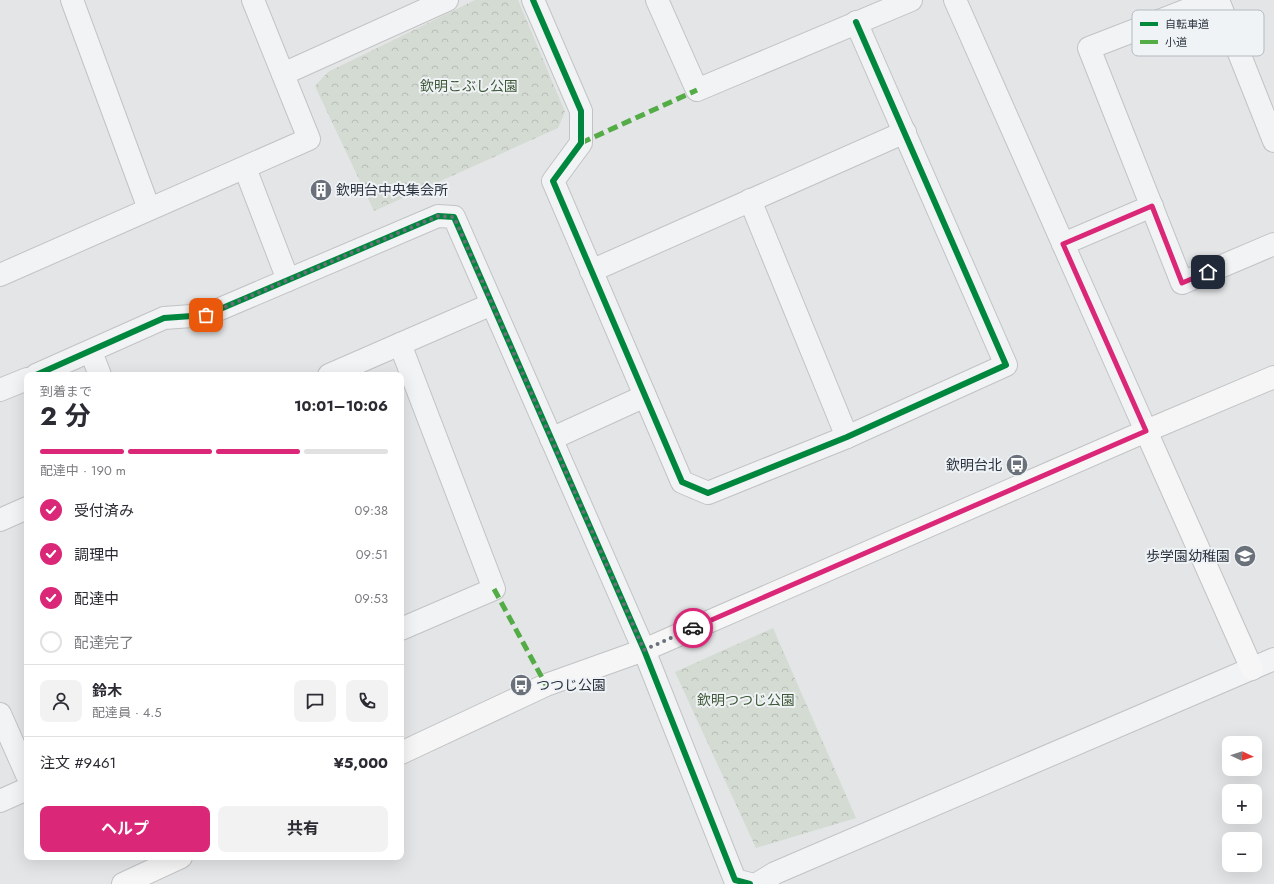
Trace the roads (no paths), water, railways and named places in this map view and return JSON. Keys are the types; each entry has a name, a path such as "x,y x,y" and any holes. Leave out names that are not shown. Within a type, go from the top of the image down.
{"street":[{"path":"72,0 149,209"},
{"path":"0,275 309,139 253,0"},
{"path":"283,74 447,0"},
{"path":"533,0 581,111 581,143 553,181 682,482 708,493 847,437 1006,365 856,22"},
{"path":"657,0 697,90 911,0"},
{"path":"955,0 1252,669"},
{"path":"1187,10 1213,0"},
{"path":"1218,0 1222,10"},
{"path":"1132,31 1089,48 1182,283 1274,244"},
{"path":"1240,56 1274,141"},
{"path":"591,271 905,132"},
{"path":"245,168 288,280"},
{"path":"750,200 847,437"},
{"path":"1063,244 1152,206"},
{"path":"43,372 91,352 164,318 206,315 438,216 454,217 644,650 735,880 750,884"},
{"path":"337,372 492,304"},
{"path":"400,344 494,589 404,628"},
{"path":"91,352 99,372"},
{"path":"404,752 546,685 644,650 1146,431 1274,377"},
{"path":"0,390 24,380"},
{"path":"551,439 645,396"},
{"path":"0,520 24,509"},
{"path":"757,884 778,879 1274,659"},
{"path":"0,714 24,768"},
{"path":"0,800 24,790"},
{"path":"123,884 175,860"}],"place":[{"name":"欽明台中央集会所","path":"321,190"},
{"name":"欽明台北","path":"1017,465"},
{"name":"歩学園幼稚園","path":"1245,556"},
{"name":"つつじ公園","path":"521,685"}],"park label":[{"name":"欽明こぶし公園","path":"469,86"},
{"name":"欽明つつじ公園","path":"746,700"}]}
